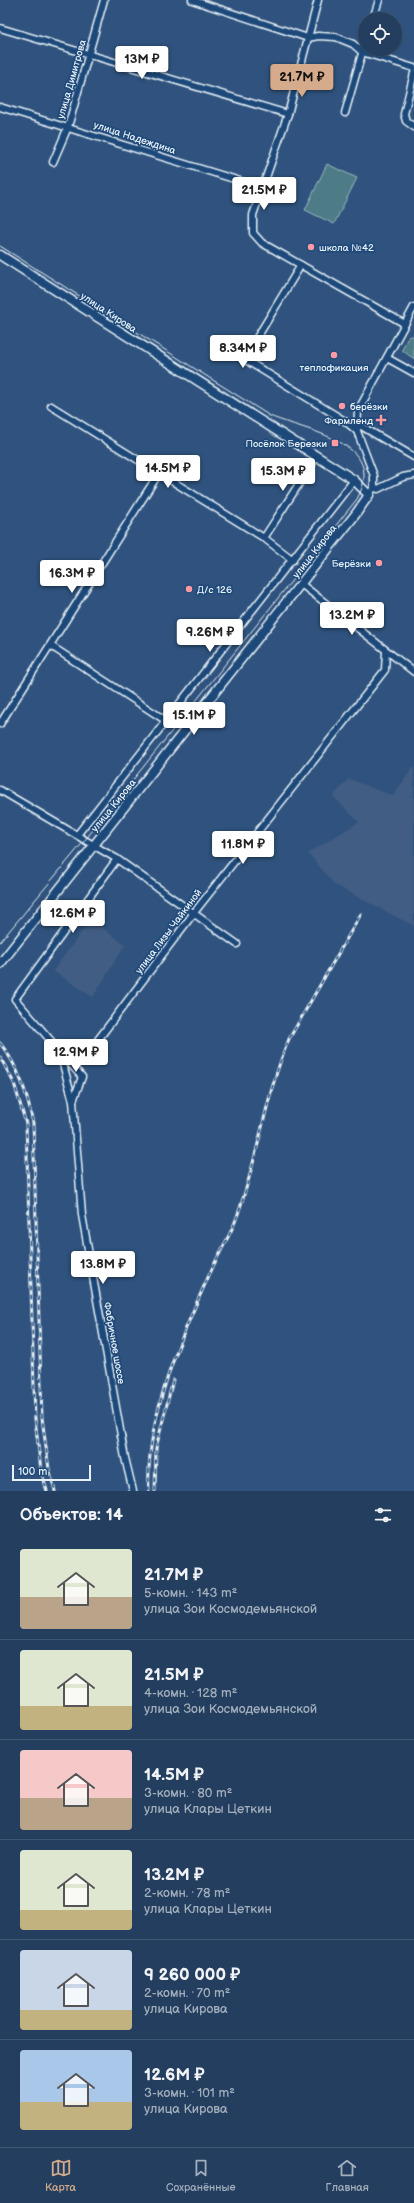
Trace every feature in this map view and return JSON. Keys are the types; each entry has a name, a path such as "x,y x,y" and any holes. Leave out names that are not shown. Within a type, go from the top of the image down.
{"main road":[{"name":"улица Кирова","path":"0,255 354,480 369,495 301,584 0,964"}],"street":[{"name":"улица Димитрова","path":"52,162 68,127 104,0"},
{"path":"192,0 308,38 318,36 336,37 353,44 358,48"},
{"path":"318,0 288,114 253,215 253,233 262,243 405,324"},
{"path":"375,12 379,0"},
{"path":"0,28 288,114"},
{"path":"345,112 361,56"},
{"path":"375,56 414,68"},
{"path":"414,73 404,114 406,122 414,127"},
{"name":"улица Надеждина","path":"0,107 263,188"},
{"path":"301,265 244,359 345,421 357,431"},
{"path":"369,495 374,487 372,468 357,431 356,423 358,411 414,308"},
{"path":"386,358 414,373"},
{"path":"51,406 264,538 293,560"},
{"path":"356,423 414,457"},
{"path":"264,538 317,456"},
{"path":"0,724 160,473"},
{"path":"374,487 378,489 403,477 414,476"},
{"path":"77,835 168,722 354,480"},
{"path":"301,584 386,652 414,672"},
{"path":"51,646 168,722"},
{"name":"улица Лизы Чайкиной","path":"73,1066 91,1049 193,914 385,670 386,652"},
{"path":"0,790 117,859 237,944"},
{"path":"73,1066 15,998 117,859"},
{"name":"Фабричное шоссе","path":"59,1051 73,1101 82,1215 125,1458 133,1491"},
{"name":"Фабричное шоссе","path":"73,1066 82,1077 73,1101"}],"shaded area":[{"path":"414,766 414,926 335,885 308,853 359,822 333,796 349,779 393,796"},
{"path":"91,919 125,945 93,997 53,971"}],"green space":[{"path":"327,164 357,178 334,224 305,210"},
{"path":"414,336 414,359 402,350 408,337"}],"tram line":[{"path":"0,246 270,416 338,441 352,451 362,464 364,479 357,499 85,840 0,942"}],"railway":[{"path":"149,1491 149,1463 153,1435 167,1378 188,1323 235,1222 250,1176 280,1061 289,1039 361,914"},
{"path":"0,1043 7,1052 17,1071 28,1102 33,1123 42,1418 49,1469 55,1491"},
{"path":"0,1057 14,1083 26,1124 35,1419 41,1470 47,1491"},
{"path":"155,1491 156,1448 173,1380"}],"place":[{"name":"школа №42","path":"311,247"},
{"name":"теплофикация","path":"334,355"},
{"name":"берёзки","path":"342,406"},
{"name":"Фармленд","path":"381,420"},
{"name":"Посёлок Березки","path":"335,443"},
{"name":"Берёзки","path":"379,563"},
{"name":"Д/с 126","path":"189,589"}]}
